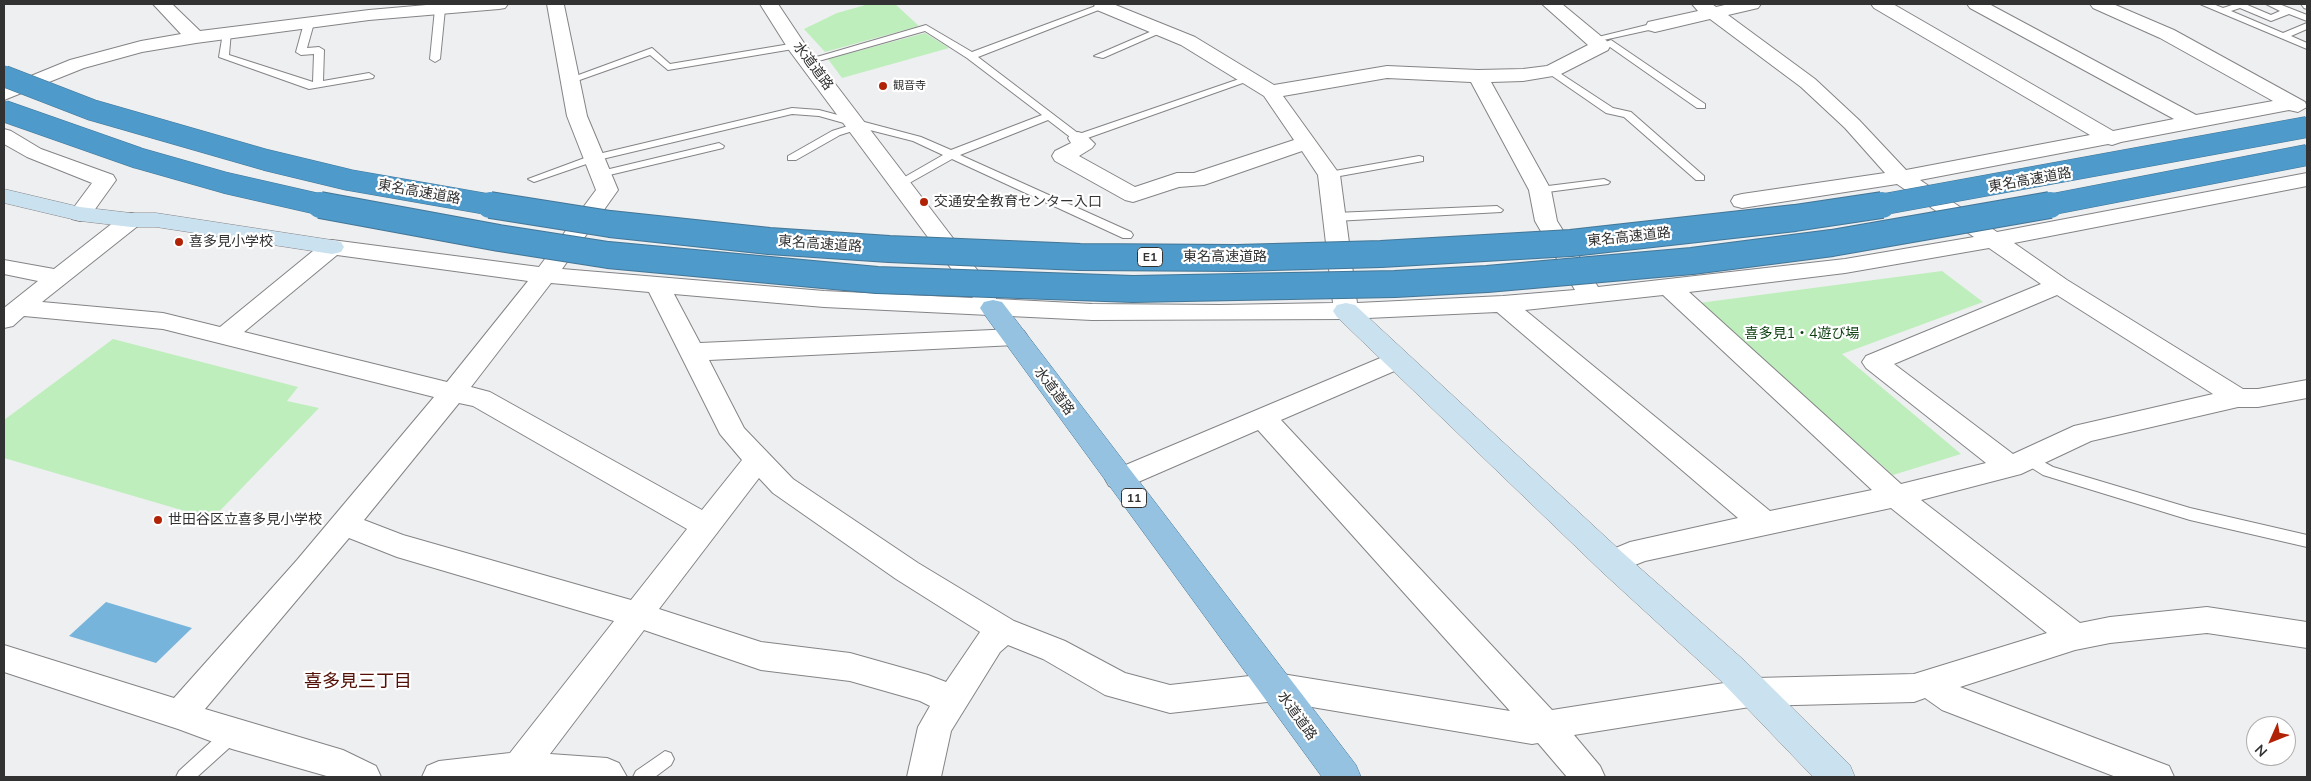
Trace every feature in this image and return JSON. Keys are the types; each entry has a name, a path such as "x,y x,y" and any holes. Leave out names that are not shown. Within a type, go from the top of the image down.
{"highway":[{"name":"東名高速道路","path":"4,76 92,110 266,160 349,180 479,203 610,224 769,241 899,250 1080,257 1285,257 1571,243 1795,218 1914,200 2307,126"},
{"name":"東名高速道路","path":"4,112 130,155 226,182 325,206 499,238 608,255 877,280 1123,288 1265,288 1395,284 1487,279 1692,261 1832,243 1966,221 2307,155"}],"main road":[{"name":"水道道路","path":"993,308 1342,777"}],"street":[{"path":"162,4 182,26 196,37"},
{"path":"4,94 104,55 196,37 369,15 499,4"},
{"path":"180,715 453,392 545,275 607,190 577,116 554,4"},
{"name":"水道道路","path":"769,4 802,53 993,308"},
{"path":"1104,4 1188,41 1271,92 1329,175 1346,311 1612,562 1756,692 1837,777"},
{"path":"1271,92 1348,76 1386,72 1478,76 1523,75 1552,71 1598,43 1551,4"},
{"path":"1655,26 1708,8 1752,4"},
{"path":"1880,4 2112,139"},
{"path":"1976,4 2194,122"},
{"path":"2099,4 2167,34 2300,106"},
{"path":"1708,8 1808,83 1852,124 1901,177 2059,284 2238,398"},
{"path":"1478,76 1540,190 1546,221 1591,296"},
{"path":"1742,201 1901,177 2112,139 2194,122 2300,106"},
{"path":"4,135 34,153 104,180 80,214"},
{"path":"1078,138 1084,144 1063,156 1133,195 1177,180 1196,180 1306,143"},
{"path":"4,196 80,214 131,220 156,220 451,265 545,275 824,299 993,308 1201,313 1346,311 1503,304 1591,296 1844,266 1994,241 2203,198 2307,179"},
{"path":"12,314 131,220"},
{"path":"224,336 332,248"},
{"path":"4,267 58,277"},
{"path":"657,284 734,434 783,486 907,571 1003,630 1054,650 1117,685 1170,699 1276,687 1532,729 1576,720 1756,692 1914,688 1934,684 2075,637 2110,630 2207,620 2307,634"},
{"path":"2020,463 1875,362 2059,284"},
{"path":"1669,287 1896,496 2075,637"},
{"path":"1503,304 1764,523"},
{"path":"12,314 163,321 481,399 690,516 704,527"},
{"path":"693,352 1015,337"},
{"path":"1119,479 1262,416 1397,360"},
{"path":"1612,562 1640,550 1896,496 2020,463 2084,433 2238,398 2258,398 2307,389"},
{"path":"1262,416 1546,727 1588,777"},
{"path":"519,767 758,459"},
{"path":"343,524 397,545 638,615 761,656 850,667 928,689 952,702"},
{"path":"924,777 935,727 989,643 1003,630"},
{"path":"4,659 180,715 232,734 331,761 364,777"},
{"path":"1934,684 1940,692 1954,700 2157,777"},
{"path":"439,777 519,767 607,774 610,777"}],"lane":[{"path":"971,56 1104,4"},
{"path":"2205,4 2306,45"},
{"path":"2271,4 2307,18"},
{"path":"2223,11 2240,5 2271,18 2307,6"},
{"path":"435,59 440,9"},
{"path":"310,23 301,52 319,50 318,84"},
{"path":"1598,43 1655,26"},
{"path":"2283,36 2307,26"},
{"path":"570,80 652,51 668,67 802,53 926,28 971,56 1078,138 1249,79"},
{"path":"1099,56 1162,30"},
{"path":"228,33 224,57 309,86 369,76"},
{"path":"1598,43 1611,43 1701,106"},
{"path":"1552,71 1610,112 1627,114 1700,178"},
{"path":"598,166 792,111 819,113 917,139 1127,235"},
{"path":"900,184 951,155 1049,116"},
{"path":"792,158 856,124"},
{"path":"534,179 598,166 719,146"},
{"path":"1329,175 1419,159"},
{"path":"1540,190 1604,182"},
{"path":"1335,217 1497,210"},
{"path":"2020,463 2190,514 2307,541"},
{"path":"185,777 232,734"},
{"path":"642,777 665,759"}],"green space":[{"path":"869,4 895,4 919,26 825,52 804,29 837,13"},
{"path":"925,33 949,48 842,78 828,59"},
{"name":"喜多見1・4遊び場","path":"1942,271 1983,302 1842,354 1961,454 1893,475 1699,303"},
{"path":"113,339 298,387 287,401 319,408 212,519 4,458 4,420"}],"water":[{"path":"106,602 192,628 156,663 69,636"}],"place":[{"name":"観音寺","path":"883,86"},
{"name":"交通安全教育センター入口","path":"924,202"},
{"name":"喜多見小学校","path":"179,242"},
{"name":"世田谷区立喜多見小学校","path":"158,520"}],"district":[{"name":"喜多見三丁目","path":"358,682"}]}
